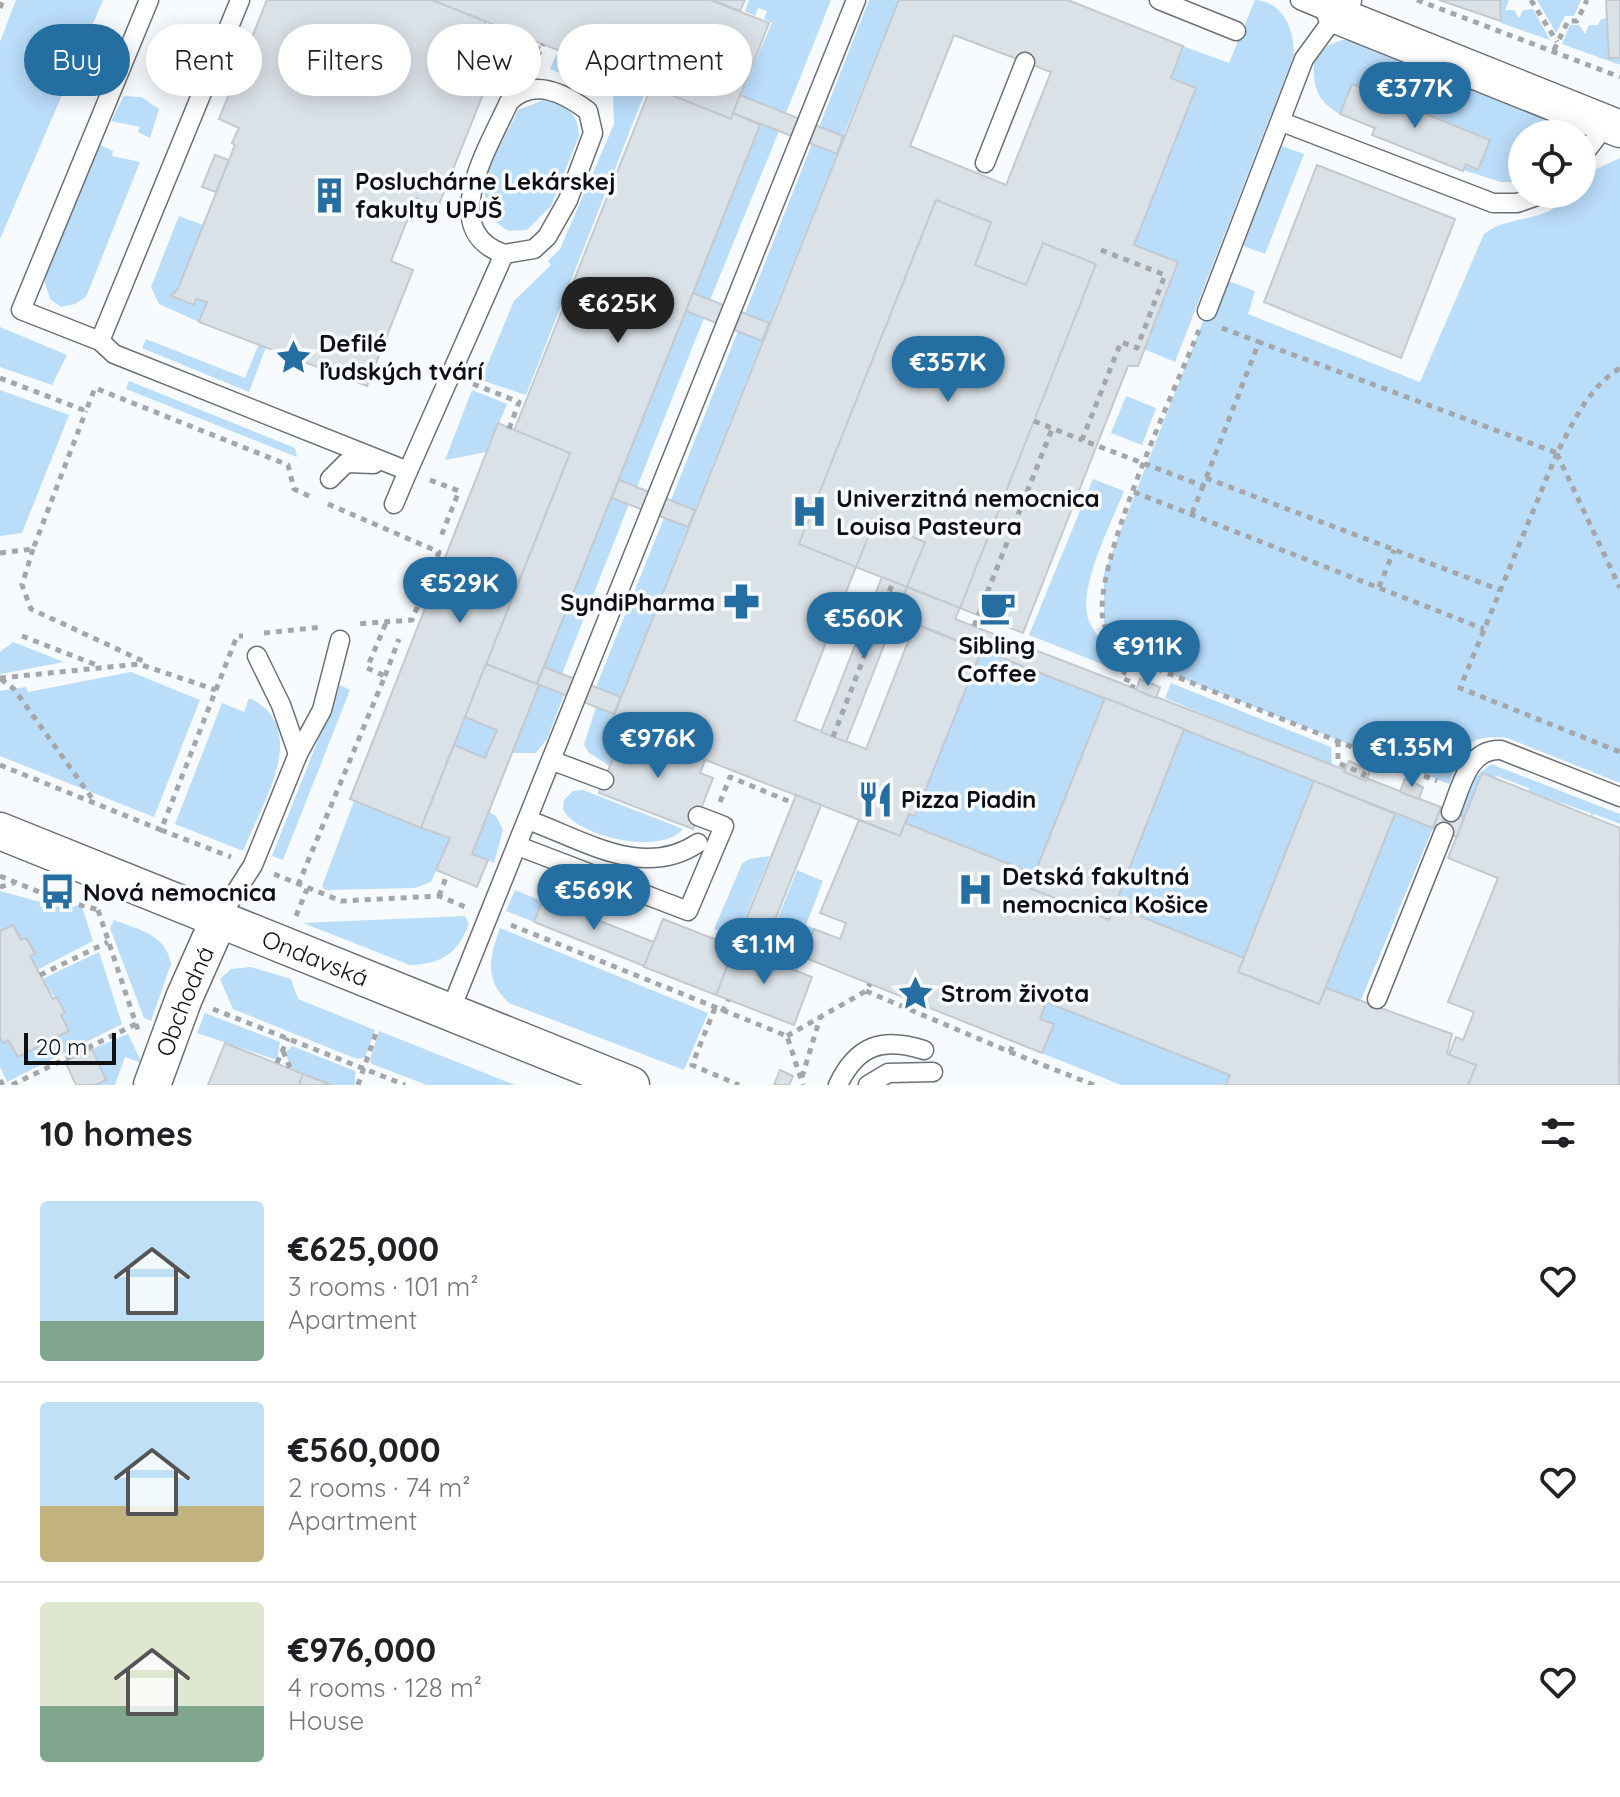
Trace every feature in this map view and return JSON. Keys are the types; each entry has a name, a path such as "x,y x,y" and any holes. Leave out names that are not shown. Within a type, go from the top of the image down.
{"street":[{"path":"1339,8 1613,126"},
{"name":"Ondavská","path":"0,831 451,1009 631,1085"},
{"name":"Obchodná","path":"152,1085 184,998 220,917"}],"lane":[{"path":"149,0 21,310 100,341 114,354 408,471"},
{"path":"100,341 240,0"},
{"path":"451,1009 856,0"},
{"path":"1159,0 1236,31"},
{"path":"1205,316 1304,59 1339,8 1300,0"},
{"path":"985,163 1025,62"},
{"path":"546,89 588,111 593,133 568,200 547,237 534,249 504,254 489,249 470,221 473,186 509,102 518,93 546,89"},
{"path":"1282,122 1493,203 1508,203"},
{"path":"1596,142 1613,126"},
{"path":"344,445 330,479 346,463 369,462 382,466 392,477 396,489 394,504 504,254"},
{"path":"220,917 253,865 298,754 322,710 339,631"},
{"path":"257,656 281,705 298,754"},
{"path":"1451,812 1473,761 1491,749 1620,797"},
{"path":"553,761 604,780"},
{"path":"518,846 688,911 724,826 705,819"},
{"path":"528,820 640,860 670,858 698,843"},
{"path":"1377,999 1444,832"},
{"path":"838,1085 849,1063 864,1051 890,1044 924,1050"},
{"path":"868,1085 888,1073 933,1072"}],"path":[{"path":"0,8 3,0"},
{"path":"1417,0 1620,77"},
{"path":"1531,0 1557,42"},
{"path":"1554,50 1568,21 1577,21 1587,0"},
{"path":"488,28 541,47 534,64 482,45 488,28"},
{"path":"1082,440 1121,342 1137,348 1165,275 1101,250"},
{"path":"1460,790 1130,658 1113,643 1104,623 1102,598 1112,547 1205,316 1259,342 1557,453 1620,588"},
{"path":"1192,513 1259,342"},
{"path":"1620,368 1606,376 1587,398 1557,453 1460,688 1620,752"},
{"path":"450,374 519,402 509,429"},
{"path":"0,378 86,411"},
{"path":"161,830 216,690 237,636 339,631 412,620 439,552 294,489 288,465 95,388 22,585 31,609 160,669 216,690"},
{"path":"1034,421 1203,486"},
{"path":"974,626 1052,429"},
{"path":"408,471 459,491 440,539"},
{"path":"1206,478 1500,590"},
{"path":"1134,492 1484,629"},
{"path":"0,553 33,549"},
{"path":"1379,587 1394,550"},
{"path":"428,580 435,583"},
{"path":"833,737 893,582"},
{"path":"385,676 367,668 386,622"},
{"path":"22,636 104,667"},
{"path":"298,885 399,639"},
{"path":"1130,658 1122,678 1134,683 1132,688"},
{"path":"0,678 139,664 160,669"},
{"path":"0,678 14,689 97,804"},
{"path":"1338,741 1338,763 1364,774 1362,779"},
{"path":"0,765 341,901 439,896 787,1036"},
{"path":"705,819 730,777 793,803"},
{"path":"439,896 447,875"},
{"path":"0,876 17,883 0,887"},
{"path":"97,909 141,1038"},
{"path":"40,975 108,942"},
{"path":"787,1036 866,991 870,984"},
{"path":"866,991 1094,1085"},
{"path":"722,1012 728,1000"},
{"path":"715,1008 692,1065 739,1085"},
{"path":"802,1081 820,1017"},
{"path":"12,1085 136,1024"},
{"path":"358,1085 377,1030"},
{"path":"787,1036 802,1081"},
{"path":"277,1063 288,1038"},
{"path":"1010,1052 1014,1042"},
{"path":"283,1050 290,1068"}],"shaded area":[{"path":"16,0 103,0 93,24 24,24 24,96 62,96 0,239 0,42"},
{"path":"749,0 831,0 786,113 743,96 752,96 752,68 772,23 764,19 767,11 758,8 755,16 745,11"},
{"path":"869,0 899,0 843,136 819,127"},
{"path":"1255,0 1273,6 1285,19 1292,36 1294,55 1175,362 1144,349 1178,262 1134,245 1196,88 1171,78 1183,46 1229,63"},
{"path":"1500,0 1509,0 1505,10 1514,10 1519,18 1523,10 1533,9 1550,40 1501,23"},
{"path":"1537,0 1581,0 1574,16 1565,16 1556,33"},
{"path":"1607,18 1609,58 1620,58 1620,65 1562,44 1570,25 1579,25 1585,34 1589,25 1598,25 1601,19"},
{"path":"1342,40 1359,40 1551,120 1508,120 1508,182 1463,170 1466,164 1477,169 1490,139 1352,84 1340,114 1326,104 1314,79 1314,62 1327,46"},
{"path":"556,55 557,55 557,72 550,69"},
{"path":"124,96 141,97 159,109 150,138 138,132 140,127 111,121"},
{"path":"613,96 644,96 526,395 481,380 514,301 551,265 548,261 560,249 614,124"},
{"path":"544,100 569,111 576,121 579,136 551,206 527,230 509,231 494,219 486,206 488,174 518,110"},
{"path":"760,125 779,131 710,300 693,293"},
{"path":"812,144 837,154 769,323 745,313"},
{"path":"100,145 113,151 112,156 140,162 86,297 75,304 61,307 50,299 44,279"},
{"path":"1282,146 1304,154 1265,254 1243,246"},
{"path":"1620,158 1620,783 1507,738 1493,737 1467,746 1449,784 1130,658 1113,643 1104,623 1104,573 1207,311 1226,280 1255,291 1248,314 1420,382 1484,234 1499,225 1533,217 1554,208 1596,208 1596,169"},
{"path":"179,216 203,225 178,289 172,296 194,305 196,299 207,302 199,322 159,304 151,287"},
{"path":"686,311 704,318 637,487 619,480"},
{"path":"0,327 67,355 52,385 0,367"},
{"path":"738,331 762,341 695,510 671,500"},
{"path":"146,339 245,378 259,344 266,347 249,392 142,348"},
{"path":"129,381 295,448 297,457 126,389"},
{"path":"0,390 69,415 22,533 0,536"},
{"path":"472,390 507,404 487,452 445,460"},
{"path":"1126,396 1156,408 1142,445 1111,433"},
{"path":"1093,479 1124,491 1091,574 1086,608 1095,632 1120,661 1117,670 1029,635"},
{"path":"612,498 629,504 562,674 544,667"},
{"path":"664,518 688,527 621,697 596,687"},
{"path":"13,642 64,662 0,674 0,652"},
{"path":"981,651 1105,698 1035,874 905,823 909,814 915,816"},
{"path":"131,672 200,700 154,817 0,756 0,691 26,687 28,692"},
{"path":"1171,683 1331,747 1332,767 1165,698"},
{"path":"340,685 350,690 283,860 272,856"},
{"path":"539,685 564,695 547,739 536,753 512,753"},
{"path":"249,698 268,711 278,728 280,747 270,790 243,851 175,824 222,703 244,712"},
{"path":"596,707 614,714 611,722 638,733 633,746 620,742 610,766 589,753 584,745"},
{"path":"465,717 497,730 485,758 454,745"},
{"path":"1184,729 1314,781 1244,958 1115,906"},
{"path":"1491,764 1620,814 1620,824 1594,814 1591,817 1591,813 1528,792 1529,788 1482,774 1464,817 1459,815 1474,778"},
{"path":"583,790 683,829 671,837 656,841 637,842 599,834 570,818 563,809 564,800 573,791"},
{"path":"354,801 450,838 431,882 415,888 325,890 322,886"},
{"path":"489,812 496,816 503,830 494,863 472,854"},
{"path":"1395,814 1433,828 1360,1002 1326,988"},
{"path":"770,856 737,938 714,929 742,864 749,859"},
{"path":"797,870 823,881 806,925 814,929 797,972 762,958"},
{"path":"515,890 542,901 534,922 506,911"},
{"path":"0,891 51,905 53,899 82,907 93,941 37,970 30,956 34,952 26,938 21,940 13,925 0,931"},
{"path":"465,916 469,924 454,949 440,959 410,965 303,923"},
{"path":"114,920 150,934 168,954 171,964 151,1021 144,1018 110,928"},
{"path":"500,928 708,1013 684,1070 509,1003 492,977 491,959"},
{"path":"99,952 122,1024 7,1082 0,1067 0,1037 8,1040 18,1057 69,1031 61,1015 65,1012 42,979"},
{"path":"251,967 291,979 298,999 375,1030 365,1057 357,1059 233,1009 220,979 231,969"},
{"path":"1046,1002 1230,1075 1226,1085 1121,1085 1042,1053 1054,1024 1040,1019"},
{"path":"205,1013 280,1042 277,1060 197,1033"},
{"path":"379,1031 515,1085 427,1085 372,1064 370,1060"},
{"path":"128,1034 142,1063 125,1057 115,1085 95,1085 92,1049"},
{"path":"292,1046 355,1071 355,1085 332,1085 292,1069 285,1053"}],"building":[{"name":"Posluchárne Lekárskej fakulty UPJŠ","path":"267,0 432,0 486,21 485,24 427,24 427,96 482,96 438,207 416,198 391,261 413,270 367,386 199,322 207,302 196,299 194,305 171,296 178,289 235,145 232,143 239,128 219,119 228,96 262,96 262,24 257,24"},
{"path":"432,0 710,0 769,23 752,66 752,24 557,24 557,50 541,43 541,24 492,24"},
{"path":"712,0 745,0 740,11"},
{"path":"899,0 1068,0 1183,46 1171,78 1196,88 1134,245 1178,262 1138,366 1128,366 1023,633 856,567 795,721 866,749 915,624 981,651 915,816 909,814 900,836 611,723","holes":["954,35 1051,72 1006,185 910,146"]},
{"path":"1439,0 1500,0 1501,21"},
{"path":"1606,0 1620,0 1620,58 1609,58"},
{"path":"1352,84 1490,140 1478,170 1466,164 1463,171 1372,135 1375,128 1340,114"},
{"path":"647,96 674,96 731,119 733,113 760,125 537,684 486,664 570,453 514,431"},
{"path":"673,96 740,96 731,119"},
{"path":"740,96 743,96 843,136 837,154 733,113"},
{"path":"215,155 229,160 216,192 202,187"},
{"path":"1317,165 1455,219 1401,358 1264,302"},
{"path":"936,200 991,222 975,265 1026,285 1043,243 1096,264 960,608 907,587 925,542 874,522 856,567 799,544"},
{"path":"693,293 769,323 762,341 686,311"},
{"path":"498,423 570,453 421,828 350,799"},
{"path":"619,480 695,510 688,527 612,498"},
{"path":"882,577 907,587 846,742 821,732"},
{"path":"907,587 960,608 955,619 1441,807 1433,828 896,616"},
{"path":"486,664 539,685 472,854 488,860 477,887 436,870 450,838 421,828 454,745 485,758 497,730 465,717"},
{"path":"544,667 621,697 614,714 537,684"},
{"path":"1140,679 1160,687 1156,698 1136,690"},
{"path":"1105,698 1184,729 1109,920 1029,888"},
{"path":"638,733 705,760 700,773 713,778 693,829 599,793 620,741 633,746"},
{"path":"1349,761 1370,771 1366,781 1344,772"},
{"path":"1482,773 1620,828 1619,1085 1468,1085 1476,1065 1449,1055 1456,1037 1463,1040 1474,1012 1448,1002 1498,878 1448,858"},
{"path":"1405,779 1423,787 1419,799 1400,792"},
{"path":"1314,781 1395,814 1319,1004 1238,972"},
{"path":"796,795 821,805 760,957 735,947"},
{"path":"1441,807 1464,817 1457,837 1433,828"},
{"name":"Detská fakultná nemocnica Košice","path":"859,820 900,836 905,823 1035,874 1029,888 1109,920 1115,906 1244,958 1238,972 1319,1004 1326,988 1452,1034 1447,1054 1476,1065 1468,1085 1226,1085 1230,1075 1046,1002 1040,1019 1054,1024 1042,1053 803,957 814,929 840,939 846,923 820,913"},
{"path":"543,899 654,942 644,966 534,922"},
{"path":"663,919 735,947 716,995 644,967"},
{"path":"13,925 21,940 26,938 35,953 30,956 53,999 57,997 69,1031 18,1057 8,1040 3,1043 0,1037 0,931"},
{"path":"735,947 812,977 794,1025 716,995"},
{"path":"225,1043 303,1074 299,1085 208,1085"},
{"path":"92,1049 106,1080 95,1085 76,1085 65,1061"},
{"path":"780,1070 793,1076 789,1085 774,1085"},
{"path":"303,1074 332,1085 299,1085"}],"place":[{"name":"Posluchárne Lekárskej fakulty UPJŠ","path":"329,195"},
{"name":"Defilé ľudských tvárí","path":"293,357"},
{"name":"Univerzitná nemocnica Louisa Pasteura","path":"810,512"},
{"name":"SyndiPharma","path":"741,602"},
{"name":"Sibling Coffee","path":"997,608"},
{"name":"Pizza Piadin","path":"875,799"},
{"name":"Detská fakultná nemocnica Košice","path":"976,890"},
{"name":"Nová nemocnica","path":"57,892"},
{"name":"Strom života","path":"915,993"}]}
